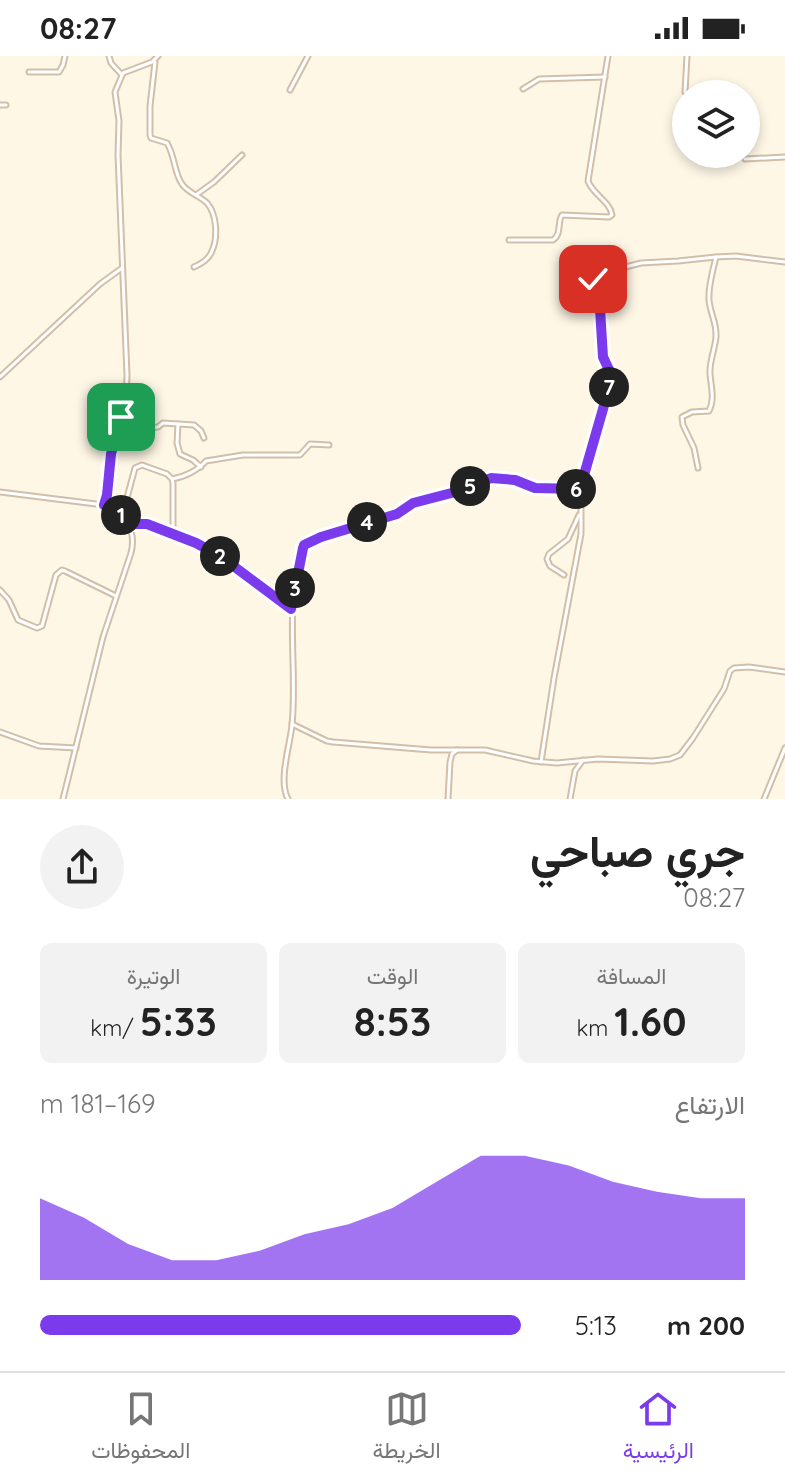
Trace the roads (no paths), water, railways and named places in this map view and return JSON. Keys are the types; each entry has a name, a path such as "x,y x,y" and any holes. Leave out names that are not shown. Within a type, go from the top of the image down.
{"street":[{"path":"29,72 59,72 65,56"},
{"path":"109,56 122,75"},
{"path":"290,90 305,56"},
{"path":"509,240 553,240 558,235 562,215 612,215 611,209 592,191 588,181 608,56"},
{"path":"686,80 687,56"},
{"path":"104,505 111,454 126,402 127,375 116,89 122,75 157,58"},
{"path":"157,58 150,106 151,138 167,143 174,155 181,183 213,211 211,254 194,267"},
{"path":"523,89 539,79 605,77"},
{"path":"196,195 242,155"},
{"path":"760,158 785,157"},
{"path":"541,762 579,550 580,489 611,374 603,357 600,309 592,293 593,279 598,274 641,263 736,256 785,262"},
{"path":"698,468 682,417 692,412 709,411 712,405 710,370 716,323 709,291 716,257"},
{"path":"0,377 122,267"},
{"path":"120,421 148,428 163,423 197,427 204,438"},
{"path":"178,424 180,454 201,467"},
{"path":"172,479 181,478 201,467 203,461 243,455 300,455 310,444 329,445"},
{"path":"118,513 125,505 137,466 167,474 172,479 173,526 170,534"},
{"path":"288,799 284,787 292,724 294,633 291,609 304,545 397,514 413,503 463,490 491,478 515,480 535,488 580,489"},
{"path":"0,492 104,505 130,524 133,545 103,637 63,799"},
{"path":"564,575 550,566 547,559 568,539 581,512"},
{"path":"130,524 147,524 196,543 220,556 291,609"},
{"path":"0,590 9,600 18,620 37,628 42,626 54,579 62,570 116,596"},
{"path":"292,724 333,742 485,750 557,763 583,760 653,761 680,755 705,720 734,668 785,672"},
{"path":"0,732 39,746 76,748"},
{"path":"764,799 785,748"},
{"path":"448,799 450,762 457,750"},
{"path":"570,799 575,771 583,760"}]}
